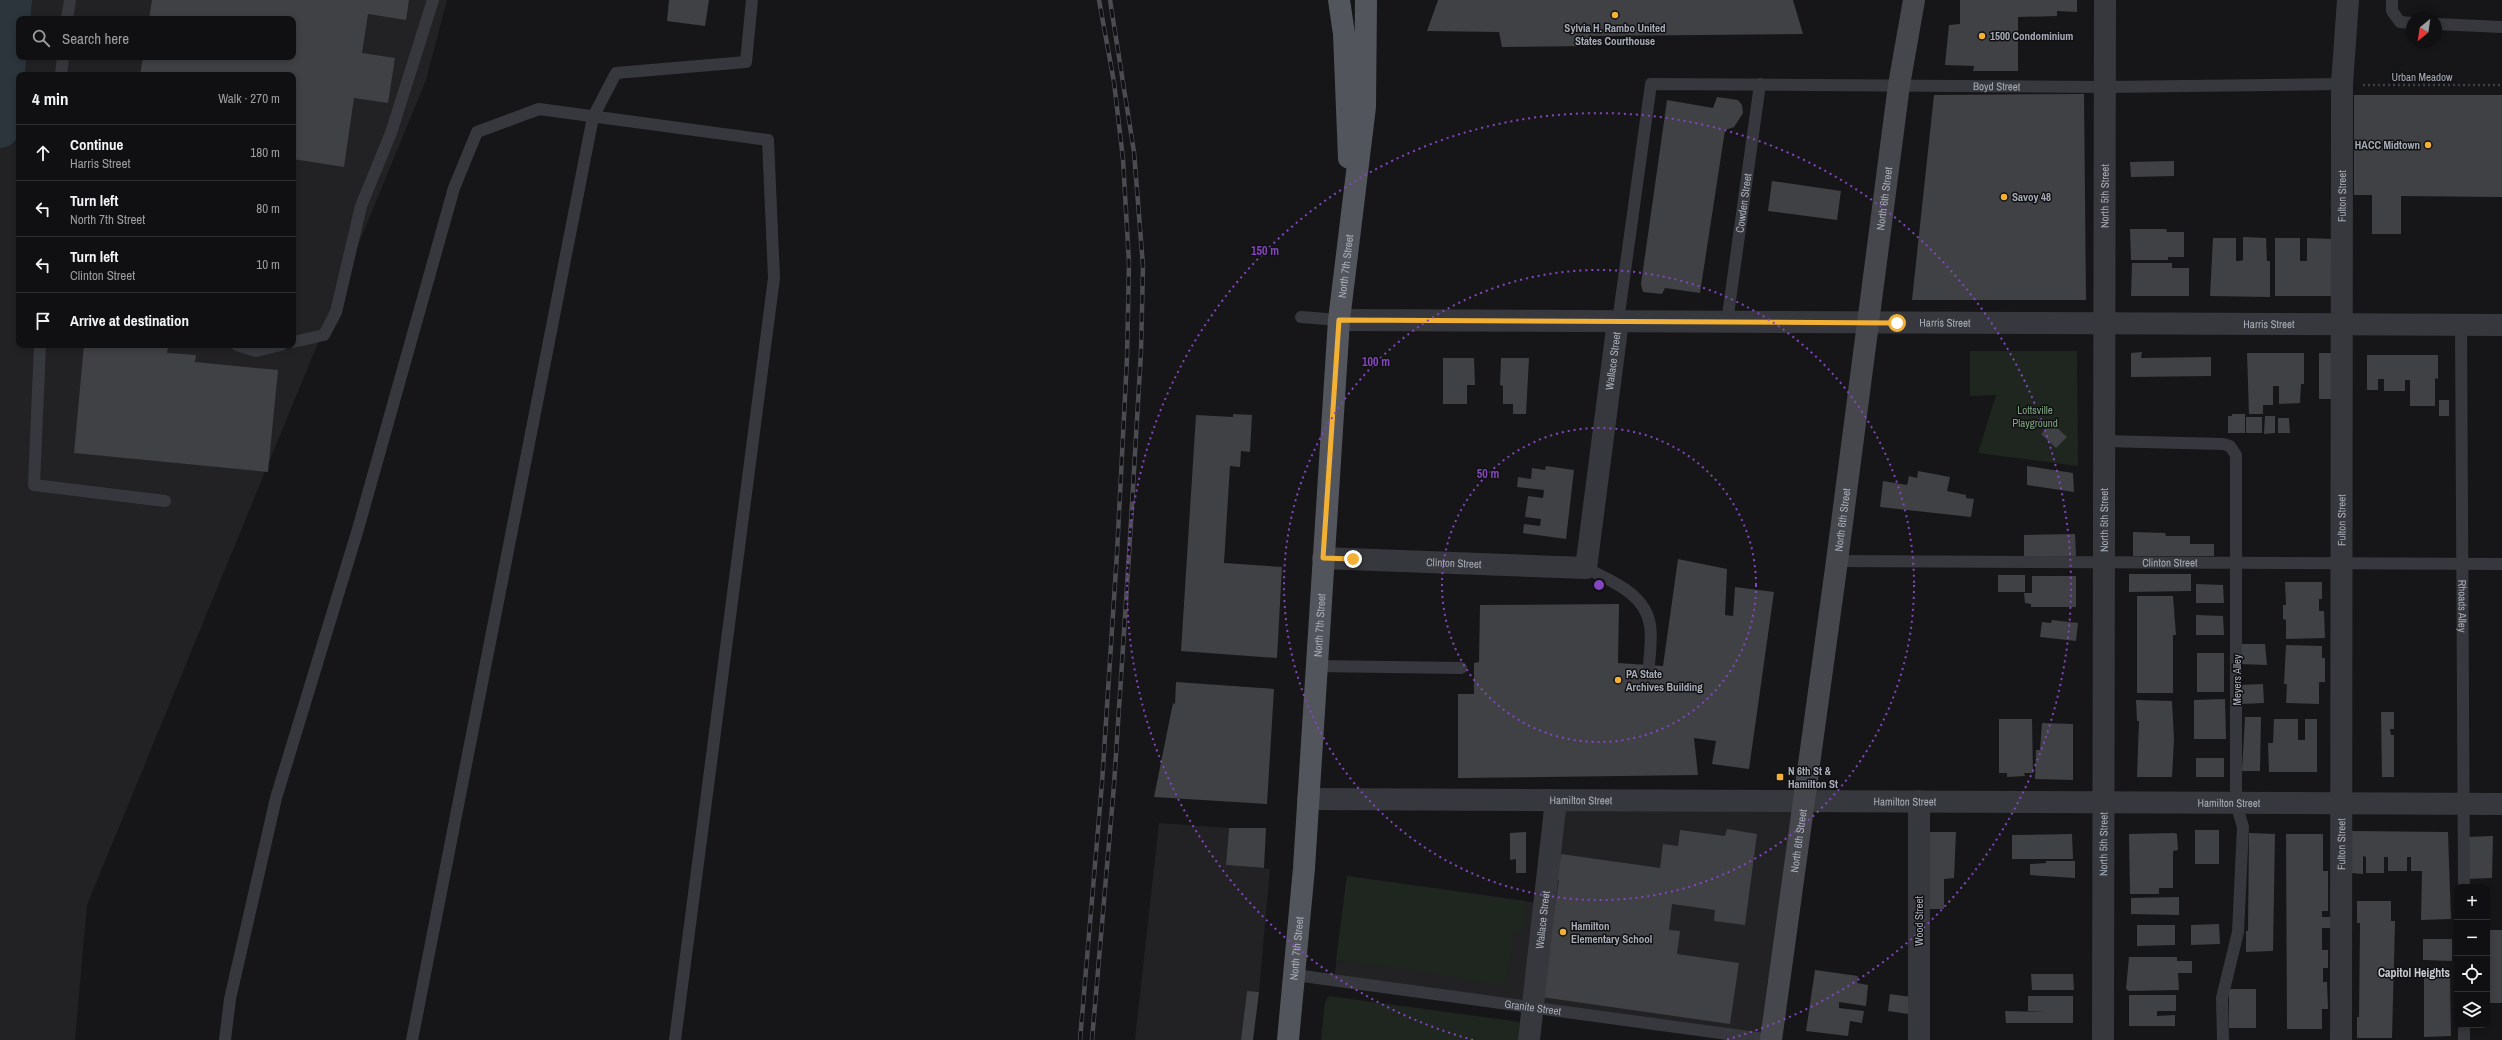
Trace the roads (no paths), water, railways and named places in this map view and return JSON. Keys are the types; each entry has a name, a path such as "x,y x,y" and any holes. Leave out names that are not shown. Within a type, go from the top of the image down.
{"main road":[{"name":"North 7th Street","path":"1339,0 1344,34 1351,211"},
{"name":"North 7th Street","path":"1288,1040 1295,975 1308,799 1339,320 1351,211 1366,107 1366,0"},
{"name":"North 6th Street","path":"1771,1040 1837,561 1900,85 1914,0"}],"street":[{"name":"North 5th Street","path":"2103,1040 2105,0"},
{"name":"Fulton Street","path":"2341,1040 2342,84 2348,0"},
{"name":"Harris Street","path":"1339,320 2502,325"},
{"name":"Wallace Street","path":"1586,568 1618,321"},
{"name":"Clinton Street","path":"1323,558 1586,568"},
{"name":"Hamilton Street","path":"1308,799 2502,804"},
{"name":"Wallace Street","path":"1529,1040 1556,800"},
{"name":"Wood Street","path":"1919,801 1919,1040"}],"lane":[{"path":"67,16 70,0"},
{"path":"296,341 324,335 336,312 361,206 391,133 433,0"},
{"path":"412,1040 593,117 616,73 746,62 752,0"},
{"path":"2392,0 2392,11 2400,22 2406,22"},
{"path":"2442,24 2502,26"},
{"path":"61,72 63,60"},
{"name":"Boyd Street","path":"1651,84 2105,87 2342,84"},
{"name":"Wallace Street","path":"1618,321 1651,84"},
{"name":"Cowden Street","path":"1727,322 1760,84"},
{"path":"225,1040 230,998 276,798 358,529 454,188 477,132 540,109 768,140 774,278 675,1040"},
{"path":"1301,318 1339,320"},
{"name":"Rhoads Alley","path":"2461,325 2464,884"},
{"path":"40,348 34,485 165,501"},
{"path":"246,348 256,351 268,348"},
{"name":"Meyers Alley","path":"2104,441 2223,444 2233,449 2236,455 2238,563 2236,803 2243,827 2238,932 2222,998 2223,1040"},
{"name":"Clinton Street","path":"1837,561 2502,564"},
{"path":"1586,568 1622,587 1639,599 1651,625 1649,665"},
{"path":"1316,666 1461,668"},
{"name":"Granite Street","path":"1295,975 1771,1040"},
{"path":"2464,1028 2464,1040"}],"waterway":[{"path":"0,129 13,0"}],"railway":[{"path":"1080,1040 1102,783 1117,553 1127,358 1129,263 1123,159 1114,82 1099,0"},
{"path":"1092,1040 1114,785 1141,352 1143,266 1134,152 1110,0"}],"place":[{"name":"Sylvia H. Rambo United States Courthouse","path":"1615,15"},
{"name":"1500 Condominium","path":"1982,36"},
{"name":"HACC Midtown","path":"2428,145"},
{"name":"Savoy 48","path":"2004,197"},
{"name":"PA State Archives Building","path":"1618,680"},
{"name":"N 6th St & Hamilton St","path":"1780,777"},
{"name":"Hamilton Elementary School","path":"1563,932"}],"district":[{"name":"Capitol Heights","path":"2414,973"}],"park label":[{"name":"Lottsville Playground","path":"2035,416"}]}
